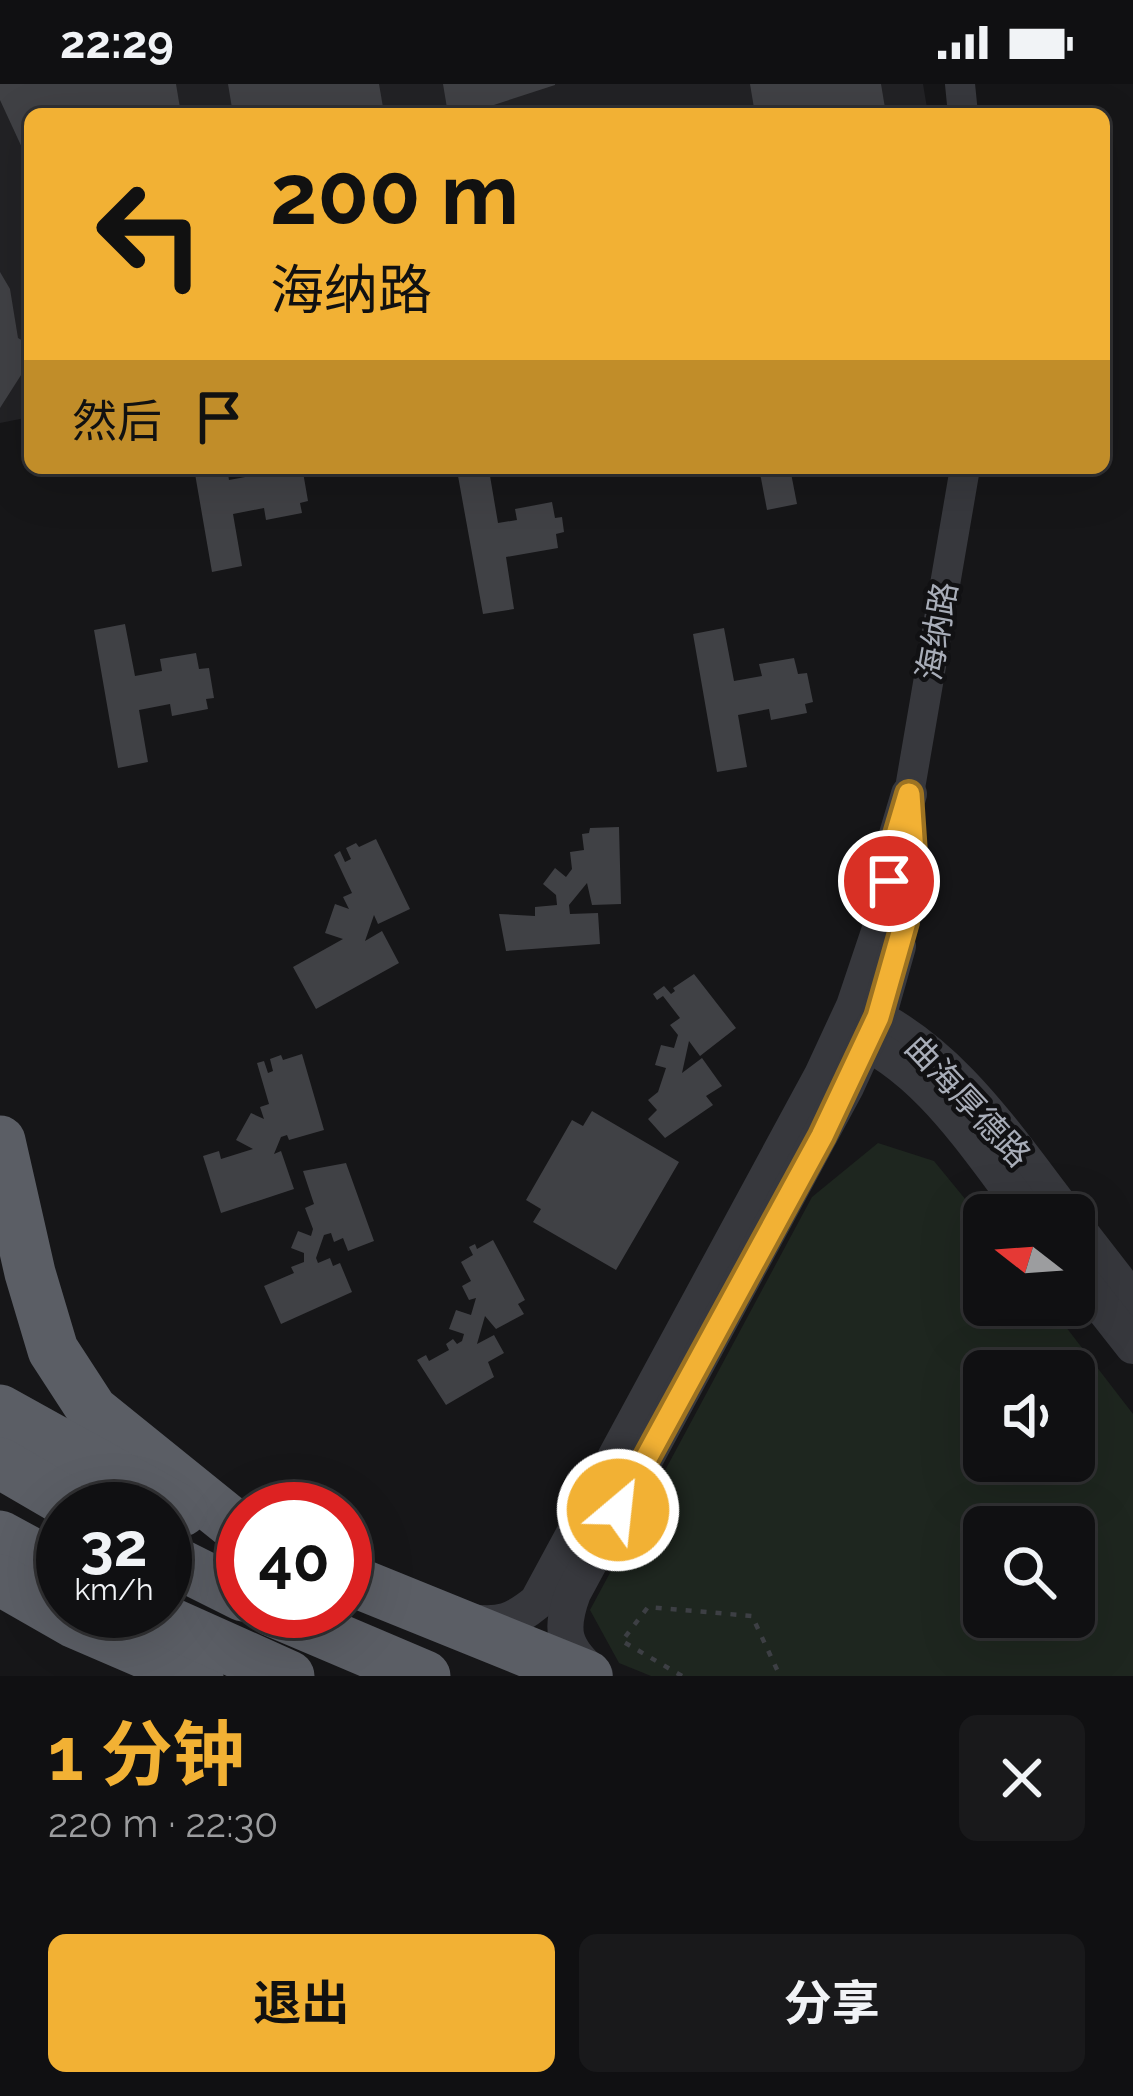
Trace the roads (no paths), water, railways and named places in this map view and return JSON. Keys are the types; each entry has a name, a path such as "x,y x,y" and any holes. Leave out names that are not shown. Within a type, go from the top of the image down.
{"highway":[{"path":"0,1142 53,1350 92,1410 216,1513"},
{"path":"0,1409 160,1502 216,1524"},
{"path":"0,1463 36,1484"},
{"path":"0,1536 36,1555"},
{"path":"0,1580 73,1622 198,1676"},
{"path":"372,1589 586,1676"},
{"path":"192,1633 289,1676"},
{"path":"336,1638 425,1676"}],"street":[{"name":"海纳路","path":"597,1676 572,1656 563,1621 573,1593 822,1136 860,1024 885,914 893,848 909,794 963,474"},
{"name":"海纳路","path":"449,1619 497,1626 516,1619 537,1602 822,1075 860,1024"},
{"name":"曲海厚德路","path":"860,1024 926,1086 1012,1194"},
{"name":"曲海厚德路","path":"860,1024 899,1027 940,1061 1050,1194"},
{"path":"1095,1252 1133,1300"},
{"path":"1095,1298 1133,1346"}]}
